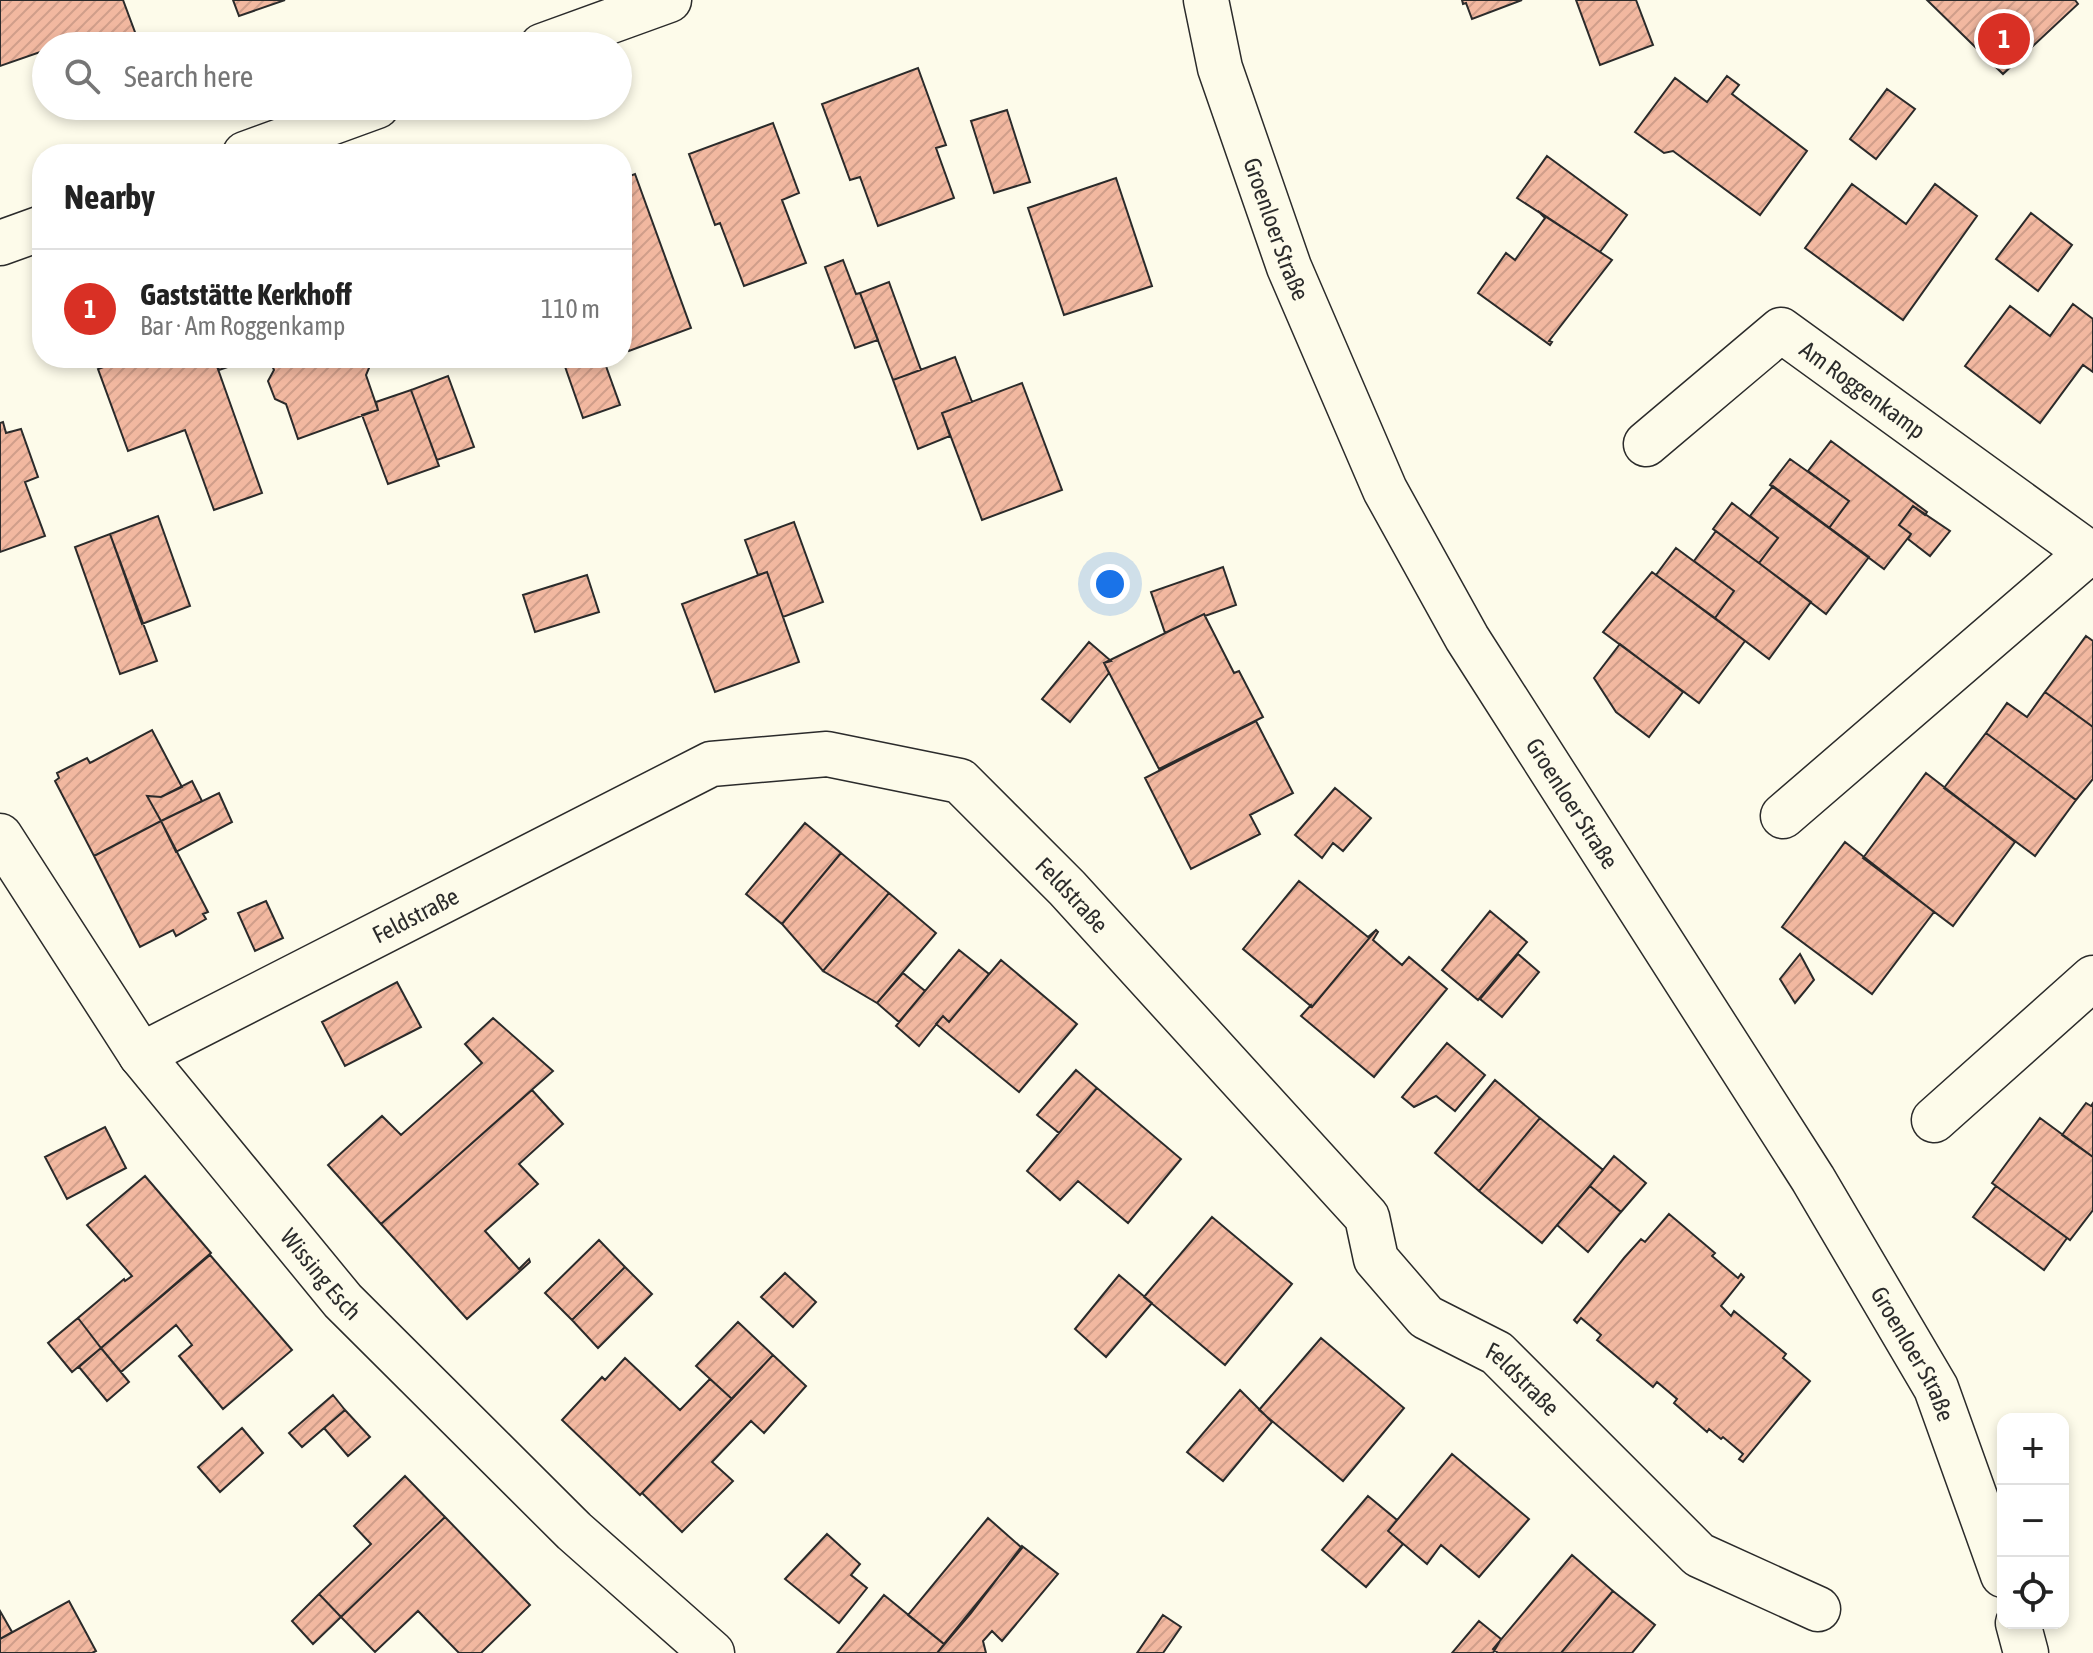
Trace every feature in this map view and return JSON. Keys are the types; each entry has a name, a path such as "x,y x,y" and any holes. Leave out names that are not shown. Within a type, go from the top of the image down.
{"street":[{"path":"581,32 669,0"},
{"name":"Groenloer Straße","path":"1206,0 1220,68 1289,267 1385,490 1467,638 1813,1179 1936,1388 1997,1558"},
{"path":"272,144 338,120"},
{"path":"0,243 32,232"},
{"name":"Am Roggenkamp","path":"1646,444 1781,330 2091,554 1783,816"},
{"name":"Feldstraße","path":"141,1055 711,764 827,754 960,781 1067,888 1367,1217 1376,1259 1426,1317 1497,1353 1699,1555 1818,1609"},
{"name":"Wissing Esch","path":"0,836 141,1055 343,1301 574,1531 712,1653"},
{"path":"1934,1120 2093,978"},
{"path":"2020,1629 2026,1653"}],"building":[{"path":"0,0 123,0 135,32 32,32 32,55 0,66"},
{"path":"233,0 285,0 239,16"},
{"path":"1462,0 1522,0 1472,19"},
{"path":"1576,0 1636,0 1653,45 1600,65"},
{"path":"1927,0 2075,0 2078,4 2003,74"},
{"path":"918,68 946,145 936,148 954,198 878,226 860,177 850,180 822,104"},
{"path":"1727,76 1739,85 1732,94 1807,151 1760,215 1673,151 1664,153 1635,132 1675,78 1707,102"},
{"path":"1887,89 1915,109 1876,159 1850,139"},
{"path":"1007,110 1030,182 994,193 971,121"},
{"path":"773,123 799,193 782,200 806,263 744,286 720,223 715,225 689,154"},
{"path":"1547,156 1627,215 1600,252 1517,198"},
{"path":"635,174 691,328 632,350 632,175"},
{"path":"1116,178 1152,286 1064,315 1028,208"},
{"path":"1852,184 1906,224 1935,184 1977,216 1903,320 1805,248"},
{"path":"1538,211 1612,260 1549,341 1552,342 1550,345 1478,293 1506,253 1515,260 1545,218"},
{"path":"2031,213 2072,245 2038,291 1996,259"},
{"path":"843,260 878,340 855,348 825,267"},
{"path":"889,282 921,370 893,380 860,293"},
{"path":"2073,304 2093,319 2093,372 2083,365 2040,423 1965,366 2010,306 2050,336"},
{"path":"955,357 972,402 942,413 950,436 918,449 893,380"},
{"path":"218,368 262,493 214,510 185,430 128,451 98,369"},
{"path":"369,368 366,375 378,410 298,439 286,404 275,399 268,381 274,370"},
{"path":"566,368 607,368 620,405 583,418"},
{"path":"448,376 474,447 437,460 411,390"},
{"path":"1022,383 1062,490 982,520 942,413"},
{"path":"411,390 439,466 388,484 362,415 378,410 376,402"},
{"path":"3,422 6,433 21,429 38,477 25,482 45,536 0,552 0,423"},
{"path":"1831,441 1927,512 1925,515 1913,506 1899,525 1911,534 1884,569 1829,528 1849,501 1808,471"},
{"path":"1790,459 1849,501 1829,528 1770,485"},
{"path":"1773,486 1869,557 1826,614 1759,563 1778,538 1750,516"},
{"path":"1732,503 1778,538 1759,563 1713,529"},
{"path":"1913,506 1950,531 1930,556 1908,539 1911,534 1899,525"},
{"path":"158,516 190,606 142,624 110,534"},
{"path":"794,522 823,602 783,617 767,572 758,575 745,540"},
{"path":"1716,531 1811,602 1769,659 1715,618 1734,591 1694,561"},
{"path":"110,534 157,661 120,674 75,547"},
{"path":"1676,548 1734,591 1715,618 1656,575"},
{"path":"1223,567 1236,605 1204,614 1165,633 1151,592"},
{"path":"767,572 799,662 715,692 682,604"},
{"path":"1652,572 1745,641 1699,703 1603,632"},
{"path":"587,575 599,612 535,632 523,595"},
{"path":"1204,614 1234,673 1239,671 1263,717 1159,769 1104,663"},
{"path":"2086,636 2093,641 2093,727 2045,692"},
{"path":"1089,642 1111,661 1104,663 1109,673 1070,722 1042,699"},
{"path":"1620,644 1683,692 1649,737 1616,712 1594,678"},
{"path":"2045,692 2093,727 2093,779 2076,800 1986,733 2007,703 2027,717"},
{"path":"1256,721 1293,793 1250,815 1260,834 1191,869 1145,778"},
{"path":"152,730 182,787 161,797 147,796 161,821 94,856 55,781 59,778 57,773 87,758 90,763"},
{"path":"1986,733 2076,800 2035,856 1944,788"},
{"path":"1926,773 2015,842 1953,926 1863,858"},
{"path":"192,781 202,801 161,821 147,796 161,797"},
{"path":"1335,788 1371,818 1343,851 1333,843 1322,858 1295,835"},
{"path":"219,793 232,822 176,852 161,821"},
{"path":"161,821 208,912 203,914 206,919 176,936 173,930 140,947 94,856"},
{"path":"805,823 841,853 782,924 746,894"},
{"path":"1845,842 1934,912 1872,994 1782,927"},
{"path":"841,853 889,893 823,971 782,924"},
{"path":"1299,881 1368,937 1376,930 1312,1007 1243,949"},
{"path":"889,893 936,933 877,1003 823,971"},
{"path":"266,901 283,938 255,951 238,913"},
{"path":"1490,911 1527,942 1478,1000 1442,970"},
{"path":"1376,930 1378,932 1373,940 1402,965 1409,957 1447,989 1374,1077 1301,1016"},
{"path":"959,950 989,974 949,1022 943,1016 919,1046 896,1026"},
{"path":"1518,954 1539,972 1502,1017 1480,999"},
{"path":"1800,954 1814,980 1795,1003 1780,979"},
{"path":"1001,960 1077,1024 1019,1092 936,1024 943,1016 949,1022"},
{"path":"903,973 925,991 899,1022 877,1003"},
{"path":"397,982 421,1027 345,1066 322,1022"},
{"path":"493,1018 553,1071 381,1224 328,1165 382,1116 401,1135 482,1063 465,1044"},
{"path":"1447,1043 1485,1075 1455,1111 1436,1096 1414,1107 1402,1097"},
{"path":"1076,1070 1097,1088 1059,1133 1037,1115"},
{"path":"1495,1080 1540,1118 1479,1191 1435,1153"},
{"path":"1097,1088 1181,1159 1128,1223 1078,1181 1060,1200 1027,1171"},
{"path":"532,1090 563,1124 519,1164 538,1184 485,1231 519,1269 529,1259 530,1262 467,1319 381,1224"},
{"path":"2086,1103 2091,1106 2093,1103 2093,1157 2062,1135"},
{"path":"1540,1118 1603,1170 1542,1243 1479,1191"},
{"path":"2040,1118 2093,1157 2093,1210 2070,1240 1992,1183"},
{"path":"105,1127 126,1168 67,1199 45,1157"},
{"path":"1614,1156 1646,1183 1621,1212 1590,1186"},
{"path":"145,1176 211,1253 101,1348 78,1318 124,1279 132,1276 87,1225"},
{"path":"1590,1186 1621,1212 1588,1252 1557,1225"},
{"path":"1996,1186 2067,1238 2044,1270 1973,1217"},
{"path":"1669,1214 1715,1253 1712,1256 1738,1278 1741,1274 1744,1277 1721,1306 1731,1316 1734,1311 1786,1354 1783,1358 1810,1381 1743,1462 1739,1459 1743,1454 1723,1437 1721,1439 1709,1429 1707,1432 1674,1403 1677,1399 1657,1382 1653,1387 1597,1340 1601,1335 1581,1318 1577,1323 1574,1320 1641,1239 1645,1242"},
{"path":"1212,1217 1292,1284 1225,1365 1144,1297"},
{"path":"599,1240 625,1267 572,1320 545,1293"},
{"path":"210,1255 292,1350 223,1409 179,1356 192,1345 176,1325 121,1372 101,1348"},
{"path":"625,1267 652,1294 598,1348 572,1320"},
{"path":"785,1273 816,1302 793,1327 761,1297"},
{"path":"1119,1275 1152,1303 1106,1357 1075,1329"},
{"path":"78,1318 101,1348 72,1372 48,1343"},
{"path":"738,1322 773,1355 732,1399 696,1366"},
{"path":"1321,1338 1404,1408 1343,1481 1259,1410"},
{"path":"101,1348 129,1382 107,1401 79,1367"},
{"path":"773,1355 806,1386 764,1433 751,1421 712,1462 733,1481 682,1532 642,1493"},
{"path":"625,1358 680,1410 710,1379 732,1399 640,1495 562,1420 602,1377 605,1380"},
{"path":"1240,1390 1272,1422 1223,1481 1187,1452"},
{"path":"333,1395 345,1410 302,1447 289,1433"},
{"path":"345,1410 370,1437 348,1456 324,1428"},
{"path":"242,1428 263,1453 220,1492 198,1467"},
{"path":"1452,1454 1529,1519 1479,1577 1441,1545 1427,1564 1388,1531"},
{"path":"405,1476 445,1517 341,1617 319,1594 371,1544 354,1526"},
{"path":"1368,1496 1397,1520 1388,1531 1403,1544 1366,1587 1322,1550"},
{"path":"445,1517 530,1605 481,1653 459,1653 418,1611 375,1652 341,1617"},
{"path":"988,1518 1022,1548 944,1644 908,1615"},
{"path":"827,1534 860,1564 851,1575 867,1588 839,1623 785,1579"},
{"path":"1022,1546 1058,1574 1002,1641 992,1631 983,1641 986,1653 937,1653 971,1613"},
{"path":"1572,1555 1613,1591 1561,1653 1498,1653 1493,1649"},
{"path":"1613,1591 1655,1625 1632,1653 1561,1653"},
{"path":"319,1594 341,1617 313,1644 292,1621"},
{"path":"884,1595 944,1644 937,1653 837,1653"},
{"path":"69,1601 96,1651 0,1653 0,1639"},
{"path":"0,1611 12,1632 0,1639"},
{"path":"1163,1615 1181,1627 1163,1653 1137,1653"},
{"path":"1479,1621 1501,1639 1493,1653 1452,1653"}],"place":[{"name":"Gaststätte Kerkhoff","path":"2004,39"}]}
